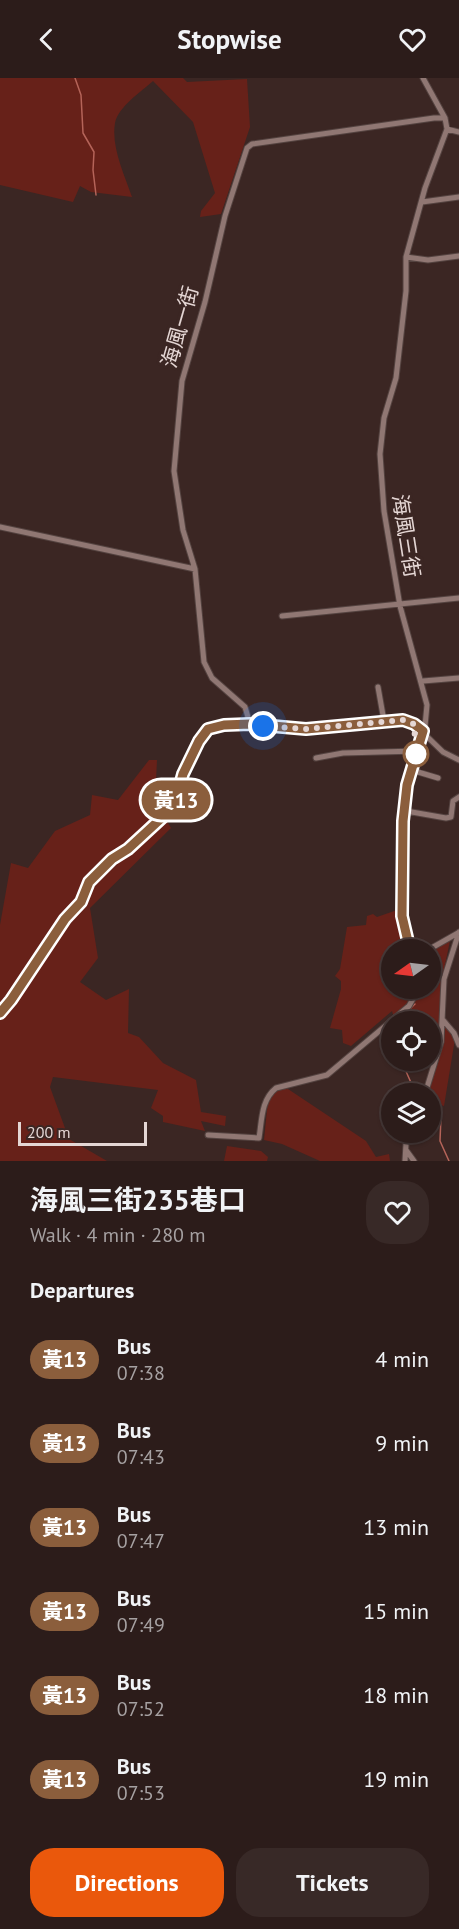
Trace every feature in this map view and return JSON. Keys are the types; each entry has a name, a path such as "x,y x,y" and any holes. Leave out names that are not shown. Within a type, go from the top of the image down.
{"street":[{"path":"423,78 445,118 447,129 459,132"},
{"name":"海風一街","path":"250,724 245,707 212,678 204,662 195,569 183,530 174,471 178,404 182,381 205,302 225,216 247,148 252,144 445,118"},
{"name":"海風三街","path":"407,939 404,930 401,869 403,821 406,811 407,785 423,731 427,705 423,681 400,606 384,511 380,454 384,418 396,378 406,291 406,256 425,188 447,129"},
{"path":"422,202 459,197"},
{"path":"406,256 428,261 459,256"},
{"path":"0,527 195,569"},
{"path":"282,616 400,606 459,598"},
{"path":"423,681 459,678"},
{"path":"378,687 384,721"},
{"path":"0,1012 11,1000 65,919 81,902 89,882 112,859 128,849 167,813 176,800 183,774 199,741 208,729 224,725 250,724 306,729 403,720 423,731 443,752 458,757"},
{"path":"316,758 343,753 417,751"},
{"path":"413,763 418,772 438,778"},
{"path":"406,811 451,817 453,801 459,797"},
{"path":"441,942 459,932"},
{"path":"428,1083 441,1042 444,979 459,932"},
{"path":"208,1135 260,1138 264,1103 270,1093 276,1088 327,1075 409,1006 413,999"},
{"path":"443,1020 454,1033 459,1045"},
{"path":"405,1161 408,1143"},
{"path":"406,1150 414,1161"}],"shaded area":[{"path":"0,78 183,78 187,82 247,79 250,127 221,214 200,217 201,211 215,193 193,122 153,81 125,105 115,123 117,151 132,197 91,192 80,186 73,202 0,185"},
{"path":"149,760 157,760 155,801 171,828 90,908 98,958 80,982 106,1000 129,989 128,1033 139,1037 163,1063 196,1080 201,1112 226,1116 225,1126 201,1121 205,1131 163,1122 163,1116 151,1108 158,1090 53,1077 50,1087 69,1139 107,1161 0,1161 0,925 11,863 28,868 55,831 90,815 92,795 118,800"},
{"path":"400,909 405,939 381,939 381,999 441,999 441,941 451,936 442,979 441,1013 441,1011 381,1011 381,1020 351,1046 343,1043 342,1030 330,1028 341,989 341,981 335,976 340,969 347,927 366,925 367,916 373,914 377,917"},
{"path":"441,1013 451,1026 455,1039 444,1106 441,1105 441,1083 430,1083 434,1071 441,1071"},
{"path":"285,1087 366,1141 376,1157 389,1154 390,1161 320,1161 282,1144 264,1140 268,1100 275,1092"},
{"path":"227,1146 261,1151 268,1157 267,1161 224,1161"}],"waterway":[{"path":"75,78 81,95 83,133 94,152 93,170 96,195"},
{"path":"408,1011 415,1004"},
{"path":"406,1071 411,1083"},
{"path":"441,1143 449,1161"}],"bus line":[{"name":"黃13","path":"0,1013 65,919 81,902 89,882 112,859 128,849 167,813 176,800 183,774 199,741 208,729 224,725 250,724 306,729 403,720 423,731 407,785 406,811 403,821 402,916 407,939"}],"route":[{"path":"263,726 306,729 403,720 414,724 416,754"}]}
